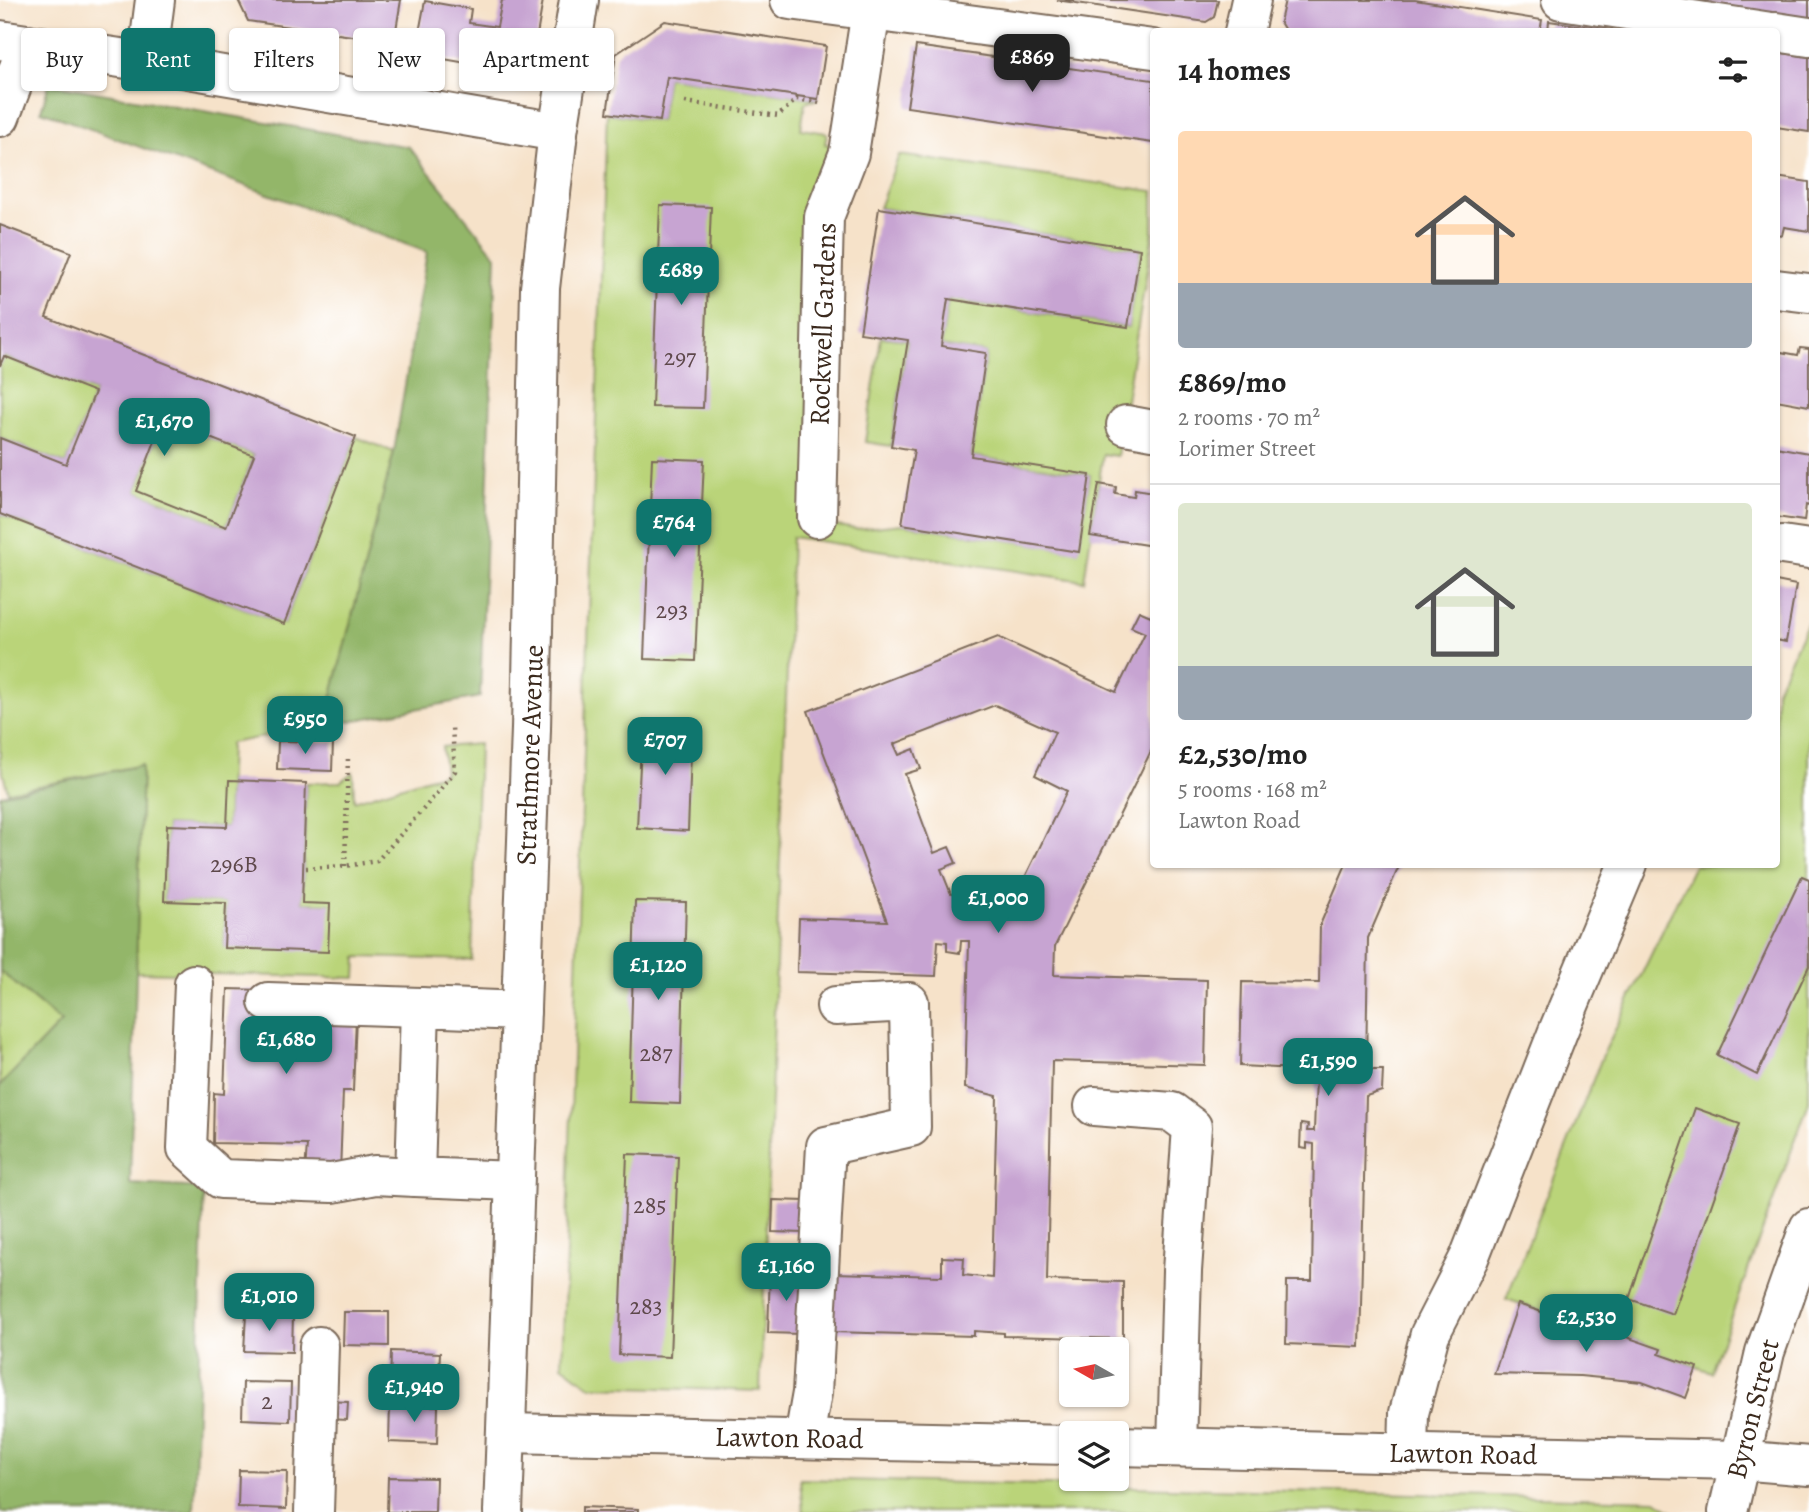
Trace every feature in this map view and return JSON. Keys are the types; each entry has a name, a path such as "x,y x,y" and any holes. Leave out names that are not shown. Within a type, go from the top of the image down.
{"street":[{"path":"151,28 155,0"},
{"name":"Strathmore Avenue","path":"503,1512 534,646 540,288 558,132 579,0"},
{"path":"790,0 1150,49"},
{"path":"1245,28 1251,0"},
{"path":"1568,0 1746,28"},
{"name":"Rockwell Gardens","path":"817,518 824,217 849,153 871,11"},
{"path":"1780,33 1809,37"},
{"path":"0,117 14,42 121,58"},
{"path":"215,74 558,132"},
{"path":"1780,289 1809,293"},
{"path":"1408,1453 1409,1413 1430,1334 1469,1258 1626,868"},
{"path":"194,984 187,1148 220,1179 332,1183 375,1175 514,1181"},
{"path":"268,1002 521,1011"},
{"path":"804,1438 812,1393 826,1146 911,1127 909,1002 836,1006"},
{"path":"415,1177 420,1007"},
{"path":"1094,1106 1172,1112 1192,1127 1182,1271 1177,1447"},
{"name":"Byron Street","path":"1728,1512 1765,1352 1809,1228"},
{"path":"314,1512 319,1346"},
{"name":"Lawton Road","path":"506,1433 1059,1445"},
{"name":"Lawton Road","path":"1129,1446 1739,1460 1809,1466"}],"path":[{"path":"685,102 778,116 797,99 856,108"},
{"path":"306,868 377,861 455,771 452,727"},
{"path":"345,866 348,757"}],"green space":[{"path":"667,77 818,99 805,103 801,129 827,133 825,144 834,145 805,521 856,529 902,524 1078,551 1090,475 971,456 986,353 941,346 948,299 1128,327 1140,249 879,208 899,155 1150,191 1150,252 1117,456 1103,454 1084,581 792,537 760,1391 590,1386 562,1365 607,113 660,121"},
{"path":"47,91 89,91 409,147 496,256 480,697 324,726 394,452 427,252 41,111"},
{"path":"881,337 908,340 891,446 865,442"},
{"path":"4,356 95,392 66,464 0,438 0,366"},
{"path":"163,420 254,455 226,527 136,491"},
{"path":"356,437 394,452 324,726 230,743 227,827 167,825 164,900 226,903 224,947 330,904 302,903 306,783 340,782 353,772 354,801 445,773 442,747 479,744 472,960 357,957 356,978 136,972 142,765 8,792 0,762 0,514 284,624"},
{"path":"1809,620 1809,1102 1711,1372 1659,1354 1660,1349 1506,1299 1603,1055 1693,868 1780,868 1780,682"},
{"path":"142,765 130,1184 204,1188 194,1512 0,1512 0,1086 61,1022 0,971 0,795"},
{"path":"0,971 61,1022 0,1086"},
{"path":"800,1479 1059,1485 1059,1491 1129,1491 1129,1487 1656,1500 1673,1512 803,1512"}],"building":[{"path":"238,0 401,0 396,28 353,28 353,36 339,34 339,28 297,28 248,21"},
{"path":"502,0 543,0 538,28 459,28 459,62 445,59 445,28 420,28 425,1 471,9 469,23 497,27"},
{"path":"1056,0 1218,0 1214,17 1206,22"},
{"path":"1285,0 1415,0 1542,20 1541,28 1284,28 1280,22"},
{"path":"1809,0 1809,19 1689,2"},
{"path":"665,21 826,46 818,99 667,77 660,121 607,113 610,91 614,91 616,54"},
{"path":"1549,21 1598,28 1548,28"},
{"path":"916,46 1150,80 1150,143 907,107"},
{"path":"1780,53 1809,57 1809,132 1780,128"},
{"path":"1780,178 1809,182 1809,231 1784,227 1782,235"},
{"path":"660,205 711,207 703,408 652,407"},
{"path":"879,208 1140,249 1128,327 948,299 941,346 986,353 971,456 1090,475 1079,552 902,524 914,450 891,446 908,340 860,333"},
{"path":"0,225 71,252 46,317 356,437 284,624 0,514 0,438 66,464 95,392 4,356 0,366","holes":["163,420 254,455 226,527 136,491"]},
{"path":"1800,348 1809,349 1809,406 1780,401 1780,352 1798,355"},
{"path":"1780,448 1809,453 1809,506 1806,505 1804,521 1780,518"},
{"path":"652,458 704,460 695,661 644,659"},
{"path":"1099,484 1116,487 1115,494 1134,497 1135,490 1150,492 1150,546 1090,536"},
{"path":"1780,582 1796,585 1786,642 1780,641"},
{"path":"1139,611 1150,616 1150,753 1055,946 1054,975 1207,980 1205,1065 1052,1061 1047,1280 1123,1282 1123,1337 1004,1336 1004,1333 974,1331 974,1336 833,1332 834,1273 942,1276 942,1257 964,1258 963,1275 992,1278 997,1096 965,1088 969,941 961,941 960,953 947,951 947,942 938,941 936,976 797,972 799,918 887,921 808,711 998,637 1116,692 1145,633 1131,627","holes":["995,705 1055,732 1035,775 1067,791 1016,896 951,894 941,869 956,863 949,847 934,853 905,774 921,769 914,749 899,755 894,744"]},
{"path":"642,723 692,726 688,831 637,828"},
{"path":"278,741 333,742 332,771 277,769"},
{"path":"229,780 306,783 302,903 330,904 328,952 224,948 226,903 164,901 167,825 227,827"},
{"path":"1344,868 1398,868 1368,938 1366,1070 1383,1070 1382,1091 1366,1096 1360,1347 1286,1344 1287,1281 1312,1281 1314,1144 1307,1143 1307,1149 1300,1148 1301,1124 1308,1125 1307,1131 1314,1131 1316,1077 1297,1076 1297,1069 1240,1066 1242,982 1319,983 1320,925"},
{"path":"1802,876 1809,879 1809,966 1757,1075 1717,1055"},
{"path":"635,901 686,902 680,1104 629,1102"},
{"path":"228,989 264,990 356,1017 353,1091 343,1091 340,1173 305,1172 307,1145 213,1143 214,1093 224,1094"},
{"path":"1695,1108 1740,1124 1673,1314 1629,1299"},
{"path":"627,1154 678,1156 670,1357 619,1355"},
{"path":"773,1200 806,1201 805,1233 772,1232"},
{"path":"770,1271 803,1272 801,1334 768,1333"},
{"path":"1518,1304 1661,1349 1659,1354 1697,1367 1686,1398 1642,1382 1580,1376 1494,1374"},
{"path":"344,1312 389,1312 389,1346 343,1345"},
{"path":"246,1314 293,1315 292,1352 244,1351"},
{"path":"391,1351 440,1353 438,1390 390,1389"},
{"path":"243,1382 291,1383 290,1421 242,1419"},
{"path":"327,1401 348,1402 347,1420 327,1419"},
{"path":"390,1405 438,1406 437,1444 389,1442"},
{"path":"239,1470 287,1471 286,1509 238,1507"},
{"path":"388,1477 436,1478 435,1512 387,1512"},
{"path":"582,1507 638,1509 638,1512 582,1512"}]}
